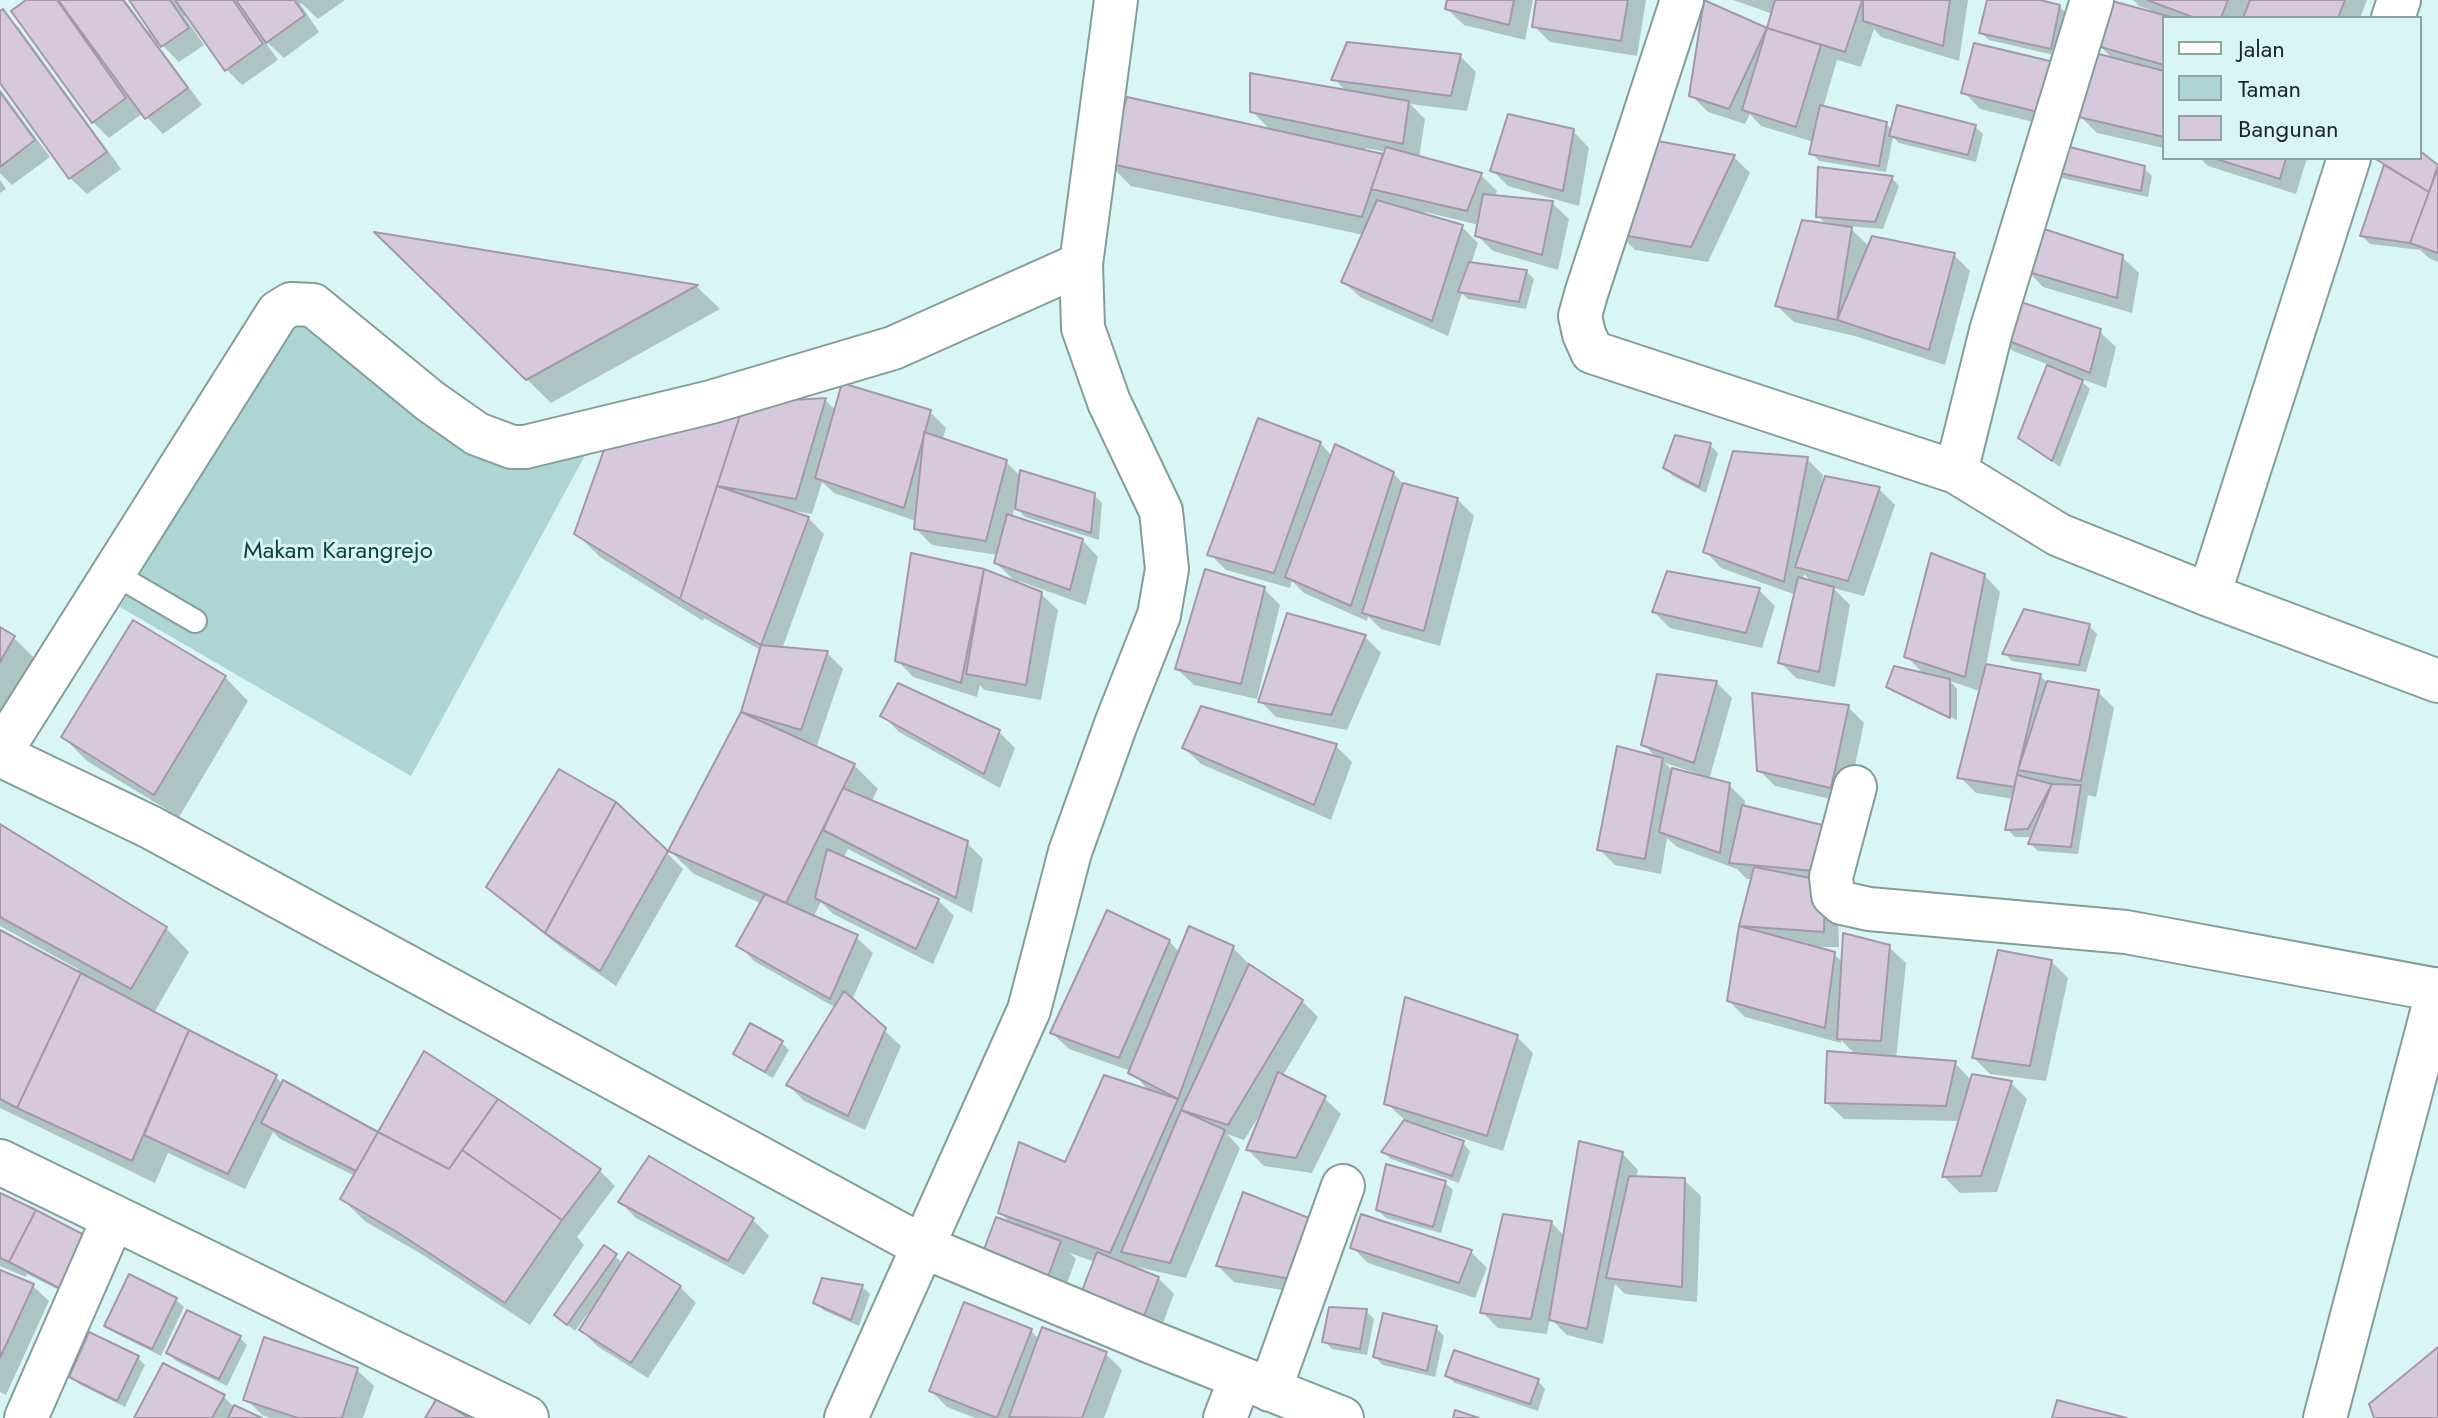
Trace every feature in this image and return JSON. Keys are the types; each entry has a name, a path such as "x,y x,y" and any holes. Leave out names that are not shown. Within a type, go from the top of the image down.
{"street":[{"path":"846,1418 1029,1010 1070,852 1159,615 1167,569 1161,511 1109,402 1083,328 1081,264 1116,0"},
{"path":"1682,0 1580,316 1592,352 1956,472 2059,535 2438,681"},
{"path":"1956,472 1991,331 2092,0"},
{"path":"2209,595 2348,160"},
{"path":"1081,264 893,348 711,402 525,447 498,444 477,434 430,401 313,305 291,304 278,312 0,754 150,827 924,1247 1342,1418"},
{"path":"1855,787 1831,877 1833,895 1842,903 1869,909 2126,932 2438,989 2325,1418"},
{"path":"0,1162 526,1418"},
{"path":"1225,1418 1255,1384 1343,1186"},
{"path":"26,1418 114,1217"}],"lane":[{"path":"113,573 195,621"}],"green space":[{"name":"Makam Karangrejo","path":"306,323 450,439 589,448 411,776 120,607 286,333"}],"building":[{"path":"26,0 57,0 126,98 92,123 11,11"},
{"path":"58,0 123,0 188,88 145,119"},
{"path":"129,0 170,0 189,28 161,47"},
{"path":"175,0 233,0 263,44 225,71"},
{"path":"236,0 294,0 305,15 266,43"},
{"path":"1447,0 1514,0 1509,25 1445,9"},
{"path":"1536,0 1628,0 1621,41 1532,27"},
{"path":"1704,0 1767,28 1729,109 1689,96"},
{"path":"1775,0 1862,1 1845,52 1767,28"},
{"path":"1863,0 1950,0 1943,46 1863,21"},
{"path":"1987,0 2040,0 2060,5 2051,49 1979,33"},
{"path":"2147,0 2228,0 2222,16 2190,16"},
{"path":"2250,0 2345,0 2339,16 2244,16"},
{"path":"2112,1 2168,16 2162,16 2162,64 2097,46"},
{"path":"3,9 107,152 69,179 0,83 0,11"},
{"path":"1767,28 1821,45 1796,127 1742,110"},
{"path":"1347,42 1461,54 1451,96 1331,80"},
{"path":"1974,43 2054,62 2042,113 1961,93"},
{"path":"2095,53 2162,70 2162,137 2079,117"},
{"path":"1250,73 1409,101 1403,144 1250,112"},
{"path":"0,92 35,140 0,167"},
{"path":"1127,97 1383,154 1362,217 1106,163"},
{"path":"1820,105 1887,122 1879,166 1809,154"},
{"path":"1897,105 1976,125 1968,155 1889,136"},
{"path":"1508,114 1574,129 1563,191 1490,171"},
{"path":"1646,139 1735,155 1691,247 1617,234"},
{"path":"2062,145 2145,166 2141,191 2051,171"},
{"path":"1386,147 1482,173 1467,211 1371,189"},
{"path":"2422,153 2438,165 2429,192 2377,160 2422,160"},
{"path":"2219,160 2285,160 2280,179"},
{"path":"2384,165 2429,192 2410,243 2360,236"},
{"path":"1818,167 1893,176 1875,222 1816,217"},
{"path":"2438,168 2438,253 2410,243"},
{"path":"1483,194 1553,201 1542,255 1475,236"},
{"path":"1377,200 1463,225 1432,321 1341,282"},
{"path":"1802,220 1852,227 1837,320 1775,306"},
{"path":"2032,225 2123,255 2117,298 2025,271"},
{"path":"374,232 698,285 526,380"},
{"path":"1872,236 1955,253 1929,350 1837,320"},
{"path":"1469,262 1527,270 1519,302 1458,292"},
{"path":"2015,300 2101,329 2090,373 1994,335"},
{"path":"2047,365 2083,380 2052,461 2018,438"},
{"path":"842,383 931,410 904,508 815,478"},
{"path":"826,398 796,499 717,486 744,403"},
{"path":"744,403 680,599 574,534 605,447"},
{"path":"1258,418 1321,442 1274,573 1207,555"},
{"path":"924,432 1007,460 986,541 914,529"},
{"path":"1675,435 1711,443 1699,487 1663,468"},
{"path":"1335,444 1394,472 1351,606 1285,577"},
{"path":"1733,451 1808,457 1784,582 1703,552"},
{"path":"1020,470 1095,493 1091,533 1015,509"},
{"path":"1825,476 1880,487 1848,581 1795,567"},
{"path":"1403,483 1458,498 1424,631 1362,613"},
{"path":"717,486 809,517 761,645 680,599"},
{"path":"1007,514 1083,539 1070,590 994,563"},
{"path":"911,553 984,569 961,683 895,661"},
{"path":"1931,553 1985,574 1965,677 1904,657"},
{"path":"984,569 1042,592 1026,685 966,674"},
{"path":"1205,569 1265,587 1241,684 1175,669"},
{"path":"1667,571 1760,588 1746,633 1652,612"},
{"path":"1798,577 1834,587 1819,672 1778,663"},
{"path":"2024,609 2090,624 2079,665 2002,654"},
{"path":"1287,613 1366,635 1331,715 1258,702"},
{"path":"133,620 226,676 154,795 61,737"},
{"path":"0,627 15,636 0,662"},
{"path":"761,645 828,651 801,730 741,712"},
{"path":"1986,664 2041,674 2014,787 1957,778"},
{"path":"1894,666 1950,679 1950,718 1886,687"},
{"path":"1657,674 1717,681 1694,763 1641,745"},
{"path":"2047,681 2099,690 2081,781 2018,770"},
{"path":"898,683 1000,730 984,774 880,716"},
{"path":"1752,693 1849,705 1831,788 1757,771"},
{"path":"1201,706 1337,744 1314,805 1182,748"},
{"path":"741,712 855,764 786,903 668,851"},
{"path":"1617,746 1663,758 1645,859 1597,850"},
{"path":"1672,768 1730,783 1720,853 1659,832"},
{"path":"559,769 616,802 545,933 486,887"},
{"path":"2017,775 2052,784 2028,829 2005,830"},
{"path":"2052,784 2081,785 2071,847 2028,844"},
{"path":"843,788 968,841 956,898 823,830"},
{"path":"616,802 668,851 600,971 545,933"},
{"path":"1742,805 1838,829 1825,872 1729,863"},
{"path":"0,824 167,927 131,989 0,917"},
{"path":"827,849 939,899 916,949 815,898"},
{"path":"1754,867 1825,881 1824,932 1739,926"},
{"path":"765,894 858,935 830,999 736,946"},
{"path":"1107,910 1170,940 1119,1058 1050,1033"},
{"path":"1189,926 1234,946 1178,1099 1128,1073"},
{"path":"1739,926 1835,952 1825,1028 1727,1001"},
{"path":"0,930 81,973 17,1108 0,1099"},
{"path":"1843,933 1890,945 1881,1041 1837,1039"},
{"path":"1998,950 2052,960 2030,1066 1972,1058"},
{"path":"1249,964 1303,1000 1228,1125 1181,1110"},
{"path":"81,973 189,1030 132,1161 17,1108"},
{"path":"844,991 886,1028 848,1116 786,1085"},
{"path":"1405,997 1518,1035 1487,1136 1384,1104"},
{"path":"750,1023 783,1041 765,1072 733,1054"},
{"path":"189,1030 277,1075 228,1174 144,1135"},
{"path":"424,1051 498,1099 449,1169 378,1132"},
{"path":"1827,1051 1956,1061 1946,1106 1825,1103"},
{"path":"1278,1072 1326,1096 1296,1158 1246,1150"},
{"path":"1972,1074 2012,1081 1981,1176 1942,1177"},
{"path":"1104,1075 1178,1099 1110,1253 998,1213 1019,1142 1065,1162"},
{"path":"283,1080 378,1132 356,1171 261,1123"},
{"path":"498,1099 601,1169 562,1220 462,1150"},
{"path":"1181,1110 1225,1130 1170,1263 1121,1252"},
{"path":"1404,1120 1464,1141 1452,1176 1381,1152"},
{"path":"378,1132 449,1169 462,1150 562,1220 505,1303 397,1232 340,1199"},
{"path":"1579,1141 1623,1152 1587,1329 1549,1320"},
{"path":"649,1156 754,1218 728,1261 618,1202"},
{"path":"1386,1164 1446,1181 1433,1227 1376,1210"},
{"path":"1629,1176 1685,1178 1682,1287 1606,1278"},
{"path":"1243,1192 1309,1218 1291,1279 1216,1266"},
{"path":"0,1193 36,1210 9,1262 0,1258"},
{"path":"36,1210 86,1236 59,1288 9,1262"},
{"path":"1361,1214 1472,1250 1459,1283 1350,1248"},
{"path":"1503,1214 1552,1221 1531,1319 1480,1313"},
{"path":"996,1217 1061,1241 1043,1290 978,1266"},
{"path":"604,1245 617,1254 567,1325 554,1315"},
{"path":"628,1252 681,1286 631,1363 579,1330"},
{"path":"1097,1252 1159,1277 1140,1326 1078,1301"},
{"path":"0,1270 34,1284 0,1358"},
{"path":"129,1274 177,1298 152,1349 104,1326"},
{"path":"822,1278 863,1285 851,1320 813,1303"},
{"path":"964,1302 1032,1329 997,1418 929,1391"},
{"path":"1329,1307 1367,1309 1360,1349 1322,1342"},
{"path":"187,1310 241,1336 219,1379 166,1353"},
{"path":"1383,1313 1437,1326 1427,1371 1373,1357"},
{"path":"1042,1327 1107,1352 1082,1418 1009,1417"},
{"path":"89,1332 139,1356 117,1401 69,1377"},
{"path":"264,1337 358,1368 342,1418 298,1418 243,1400"},
{"path":"2438,1347 2438,1418 2374,1418 2369,1404"},
{"path":"1454,1350 1539,1379 1530,1404 1445,1376"},
{"path":"163,1363 225,1395 212,1418 134,1418"},
{"path":"437,1398 469,1418 425,1418"},
{"path":"2057,1400 2127,1418 2052,1418"},
{"path":"234,1405 262,1418 228,1418"},
{"path":"1455,1410 1479,1418 1453,1418"}]}
